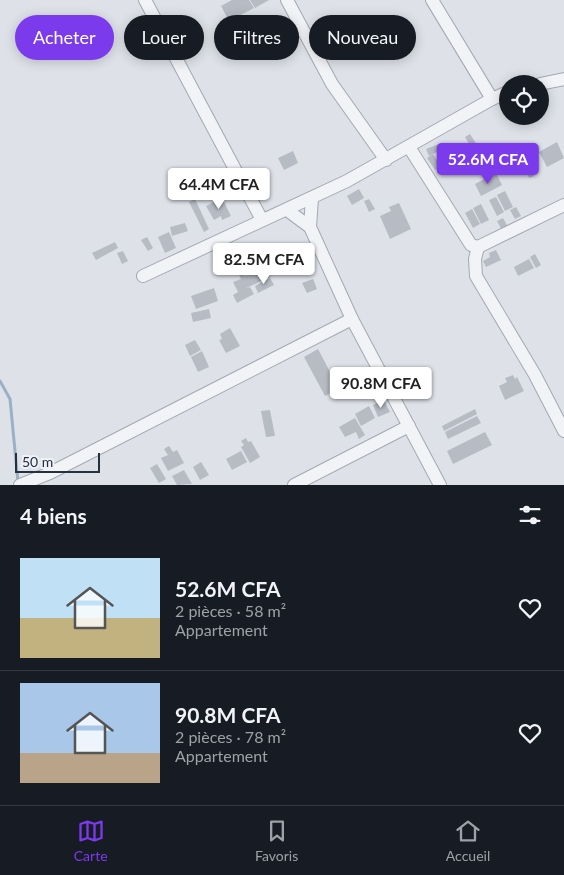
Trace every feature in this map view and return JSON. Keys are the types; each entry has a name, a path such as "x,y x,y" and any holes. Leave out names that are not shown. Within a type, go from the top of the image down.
{"street":[{"path":"145,0 262,220"},
{"path":"288,0 332,84 386,160"},
{"path":"432,0 492,99"},
{"path":"549,82 564,79"},
{"path":"143,276 312,198 386,160 499,96"},
{"path":"409,147 467,240 472,245 478,247 564,205"},
{"path":"312,198 310,227 352,319 440,485"},
{"path":"287,210 310,227"},
{"path":"478,247 475,259 476,276 535,375 564,431"},
{"path":"25,483 50,473 352,319"},
{"path":"294,485 409,426"}],"building":[{"path":"232,0 249,0 254,8 241,15 226,15 221,6"},
{"path":"250,0 269,0 255,8"},
{"path":"470,134 484,156 478,159 465,137"},
{"path":"557,142 564,158 547,167 539,152"},
{"path":"439,144 441,150 429,156 426,149"},
{"path":"293,151 298,163 284,170 278,158"},
{"path":"433,154 441,166 435,170 427,158"},
{"path":"486,157 493,168 486,172 479,161"},
{"path":"528,160 534,176 529,178 522,162"},
{"path":"496,173 502,185 481,196 475,184"},
{"path":"359,189 364,198 352,205 347,196"},
{"path":"505,191 513,207 505,211 497,195"},
{"path":"496,197 504,212 497,216 489,200"},
{"path":"222,198 231,216 222,220 221,216 214,220 206,206"},
{"path":"195,199 209,229 204,232 189,202"},
{"path":"369,199 375,209 369,212 364,201"},
{"path":"399,203 411,229 390,239 380,216 391,211 389,207"},
{"path":"481,204 489,220 481,224 473,208"},
{"path":"516,207 521,216 515,219 510,210"},
{"path":"472,209 480,224 473,228 465,213"},
{"path":"503,218 508,227 502,230 497,221"},
{"path":"185,223 188,231 172,236 170,227"},
{"path":"169,232 176,248 165,253 158,237"},
{"path":"147,237 153,248 148,251 141,240"},
{"path":"115,242 118,248 96,260 92,253"},
{"path":"496,250 501,260 486,267 483,261 490,257 489,253"},
{"path":"123,251 128,261 122,264 117,253"},
{"path":"535,254 541,265 536,268 530,257"},
{"path":"529,259 534,268 518,276 514,267"},
{"path":"263,260 264,265 249,270 247,264"},
{"path":"244,261 250,272 245,275 239,263"},
{"path":"265,267 270,277 244,289 250,287 254,294 237,303 233,295 238,292 233,282 241,279 239,275 243,272 245,276"},
{"path":"270,278 274,285 258,293 255,286"},
{"path":"313,279 317,289 307,293 302,283"},
{"path":"214,288 218,301 196,309 191,296"},
{"path":"209,309 211,318 193,322 191,313"},
{"path":"230,328 240,346 226,353 219,340 222,339 220,334"},
{"path":"195,340 201,350 190,356 185,345"},
{"path":"318,349 339,389 325,396 304,357"},
{"path":"202,351 209,367 198,372 191,357"},
{"path":"365,368 368,373 358,379 354,374"},
{"path":"513,375 515,379 517,377 524,391 505,400 499,386 507,382 505,378"},
{"path":"371,376 376,387 366,392 361,381"},
{"path":"384,400 390,412 378,417 373,405"},
{"path":"369,406 375,418 361,426 355,414"},
{"path":"475,409 477,414 444,431 442,426"},
{"path":"270,410 275,436 266,437 261,411"},
{"path":"477,416 481,423 448,439 445,432"},
{"path":"355,418 365,435 359,439 356,432 345,437 339,427"},
{"path":"485,432 492,445 453,464 447,451"},
{"path":"246,438 248,442 251,441 260,457 250,463 241,447 244,445 241,441"},
{"path":"169,446 173,452 177,450 184,463 168,471 161,458 168,455 164,449"},
{"path":"241,451 247,462 232,470 226,459"},
{"path":"201,462 209,475 200,480 193,467"},
{"path":"157,464 166,479 159,483 150,468"},
{"path":"184,470 192,484 177,485 172,476"}],"waterway":[{"path":"0,381 10,399 18,482"}]}
